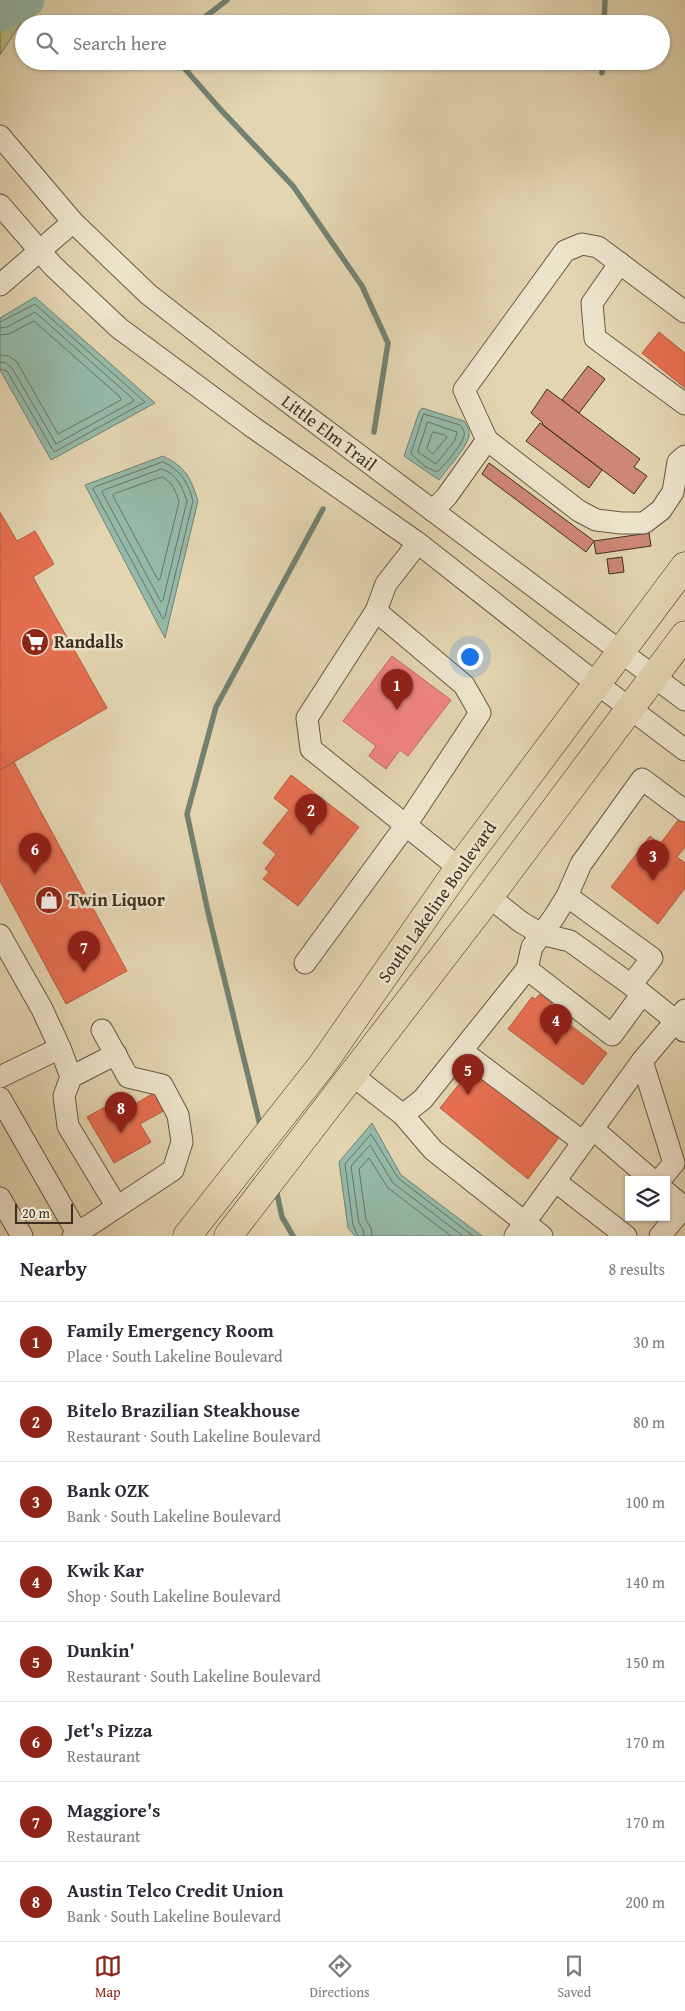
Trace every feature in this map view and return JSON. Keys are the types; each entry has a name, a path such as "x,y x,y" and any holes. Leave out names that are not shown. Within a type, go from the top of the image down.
{"main road":[{"name":"South Lakeline Boulevard","path":"188,1234 322,1065 460,868 685,566"},
{"name":"South Lakeline Boulevard","path":"228,1236 489,897 685,635"}],"street":[{"name":"Little Elm Trail","path":"0,136 73,222 148,294 234,362 685,700"},
{"path":"0,205 53,266 119,328 254,428 418,543 597,684 685,750"},
{"path":"0,285 73,222"},
{"path":"685,312 598,247 582,244 565,252 464,390 487,440 579,511 596,520 644,523 662,510 673,492 678,462 685,456"},
{"path":"620,263 592,303 595,338 685,404"},
{"path":"433,510 447,496 487,440"},
{"path":"418,543 386,584 376,611 307,718 311,749 460,868"},
{"path":"305,963 406,825 480,714 464,685 376,611"},
{"path":"403,1115 423,1099 527,969 532,947 567,896 581,864 642,779 685,811"},
{"path":"527,969 612,1035 652,958 567,896"},
{"path":"489,897 521,922 541,934 570,941 636,990 682,1021 642,1061 520,1230"},
{"path":"0,935 42,1009 71,1077 64,1096 68,1126 117,1207"},
{"path":"0,1098 76,1235 173,1170 182,1142 178,1115 162,1085 128,1077 102,1030"},
{"path":"0,1077 60,1048"},
{"path":"462,1051 646,1176"},
{"path":"71,1077 116,1054"},
{"path":"642,1061 674,1163 663,1176"},
{"path":"349,1078 403,1115 434,1150 520,1230 542,1236"},
{"path":"555,1181 626,1236"},
{"path":"660,1236 684,1206 670,1195"},
{"path":"0,1198 22,1236"}],"green space":[{"path":"0,0 36,0 26,15 15,15 15,32 0,55"}],"water":[{"path":"35,297 155,403 51,460 0,370 0,318"},
{"path":"422,408 464,421 469,430 469,436 464,447 439,480 404,456"},
{"path":"163,456 183,469 190,479 198,501 165,638 85,485"},
{"path":"372,1123 401,1175 482,1236 355,1236 348,1228 339,1162"}],"building: Shops":[{"path":"659,332 685,353 685,388 642,353"},
{"name":"Randalls","path":"0,512 17,541 35,531 54,564 33,577 107,708 0,770"},
{"path":"14,762 127,971 66,1004 0,881 0,770"},
{"path":"291,775 359,827 298,906 263,879 269,872 265,869 276,854 263,843 289,810 274,798"},
{"path":"682,815 685,817 685,847 677,857 685,863 685,888 658,924 611,887 650,836 660,844"},
{"path":"540,994 552,1003 548,1008 607,1053 583,1085 508,1029 532,997 535,999"},
{"path":"472,1068 560,1136 528,1179 440,1108"},
{"path":"157,1091 167,1109 140,1124 151,1142 114,1163 87,1117 119,1099 125,1110"}],"building: Health":[{"path":"392,656 451,700 408,756 400,750 386,769 369,756 376,746 343,721"}],"building: Other":[{"path":"588,366 605,379 579,413 562,400"},
{"path":"547,389 640,459 634,467 647,476 634,494 542,424 531,413"},
{"path":"540,423 602,470 589,488 526,441"},
{"path":"489,463 594,541 586,552 482,474"},
{"path":"649,533 651,546 596,554 594,541"},
{"path":"622,557 624,572 609,574 607,559"}],"waterway":[{"path":"0,14 27,0"},
{"path":"208,15 227,0"},
{"path":"604,15 605,0"},
{"path":"186,70 293,186 362,286 388,343 374,432"},
{"path":"261,1129 208,912 187,814 216,707 323,509"},
{"path":"276,1189 282,1217 293,1236"}],"place":[{"name":"Randalls","path":"35,642"},
{"name":"Family Emergency Room","path":"397,710"},
{"name":"Bitelo Brazilian Steakhouse","path":"311,835"},
{"name":"Jet's Pizza","path":"35,874"},
{"name":"Bank OZK","path":"653,881"},
{"name":"Twin Liquor","path":"49,900"},
{"name":"Maggiore's","path":"84,972"},
{"name":"Kwik Kar","path":"556,1045"},
{"name":"Dunkin'","path":"468,1095"},
{"name":"Austin Telco Credit Union","path":"121,1133"}]}
